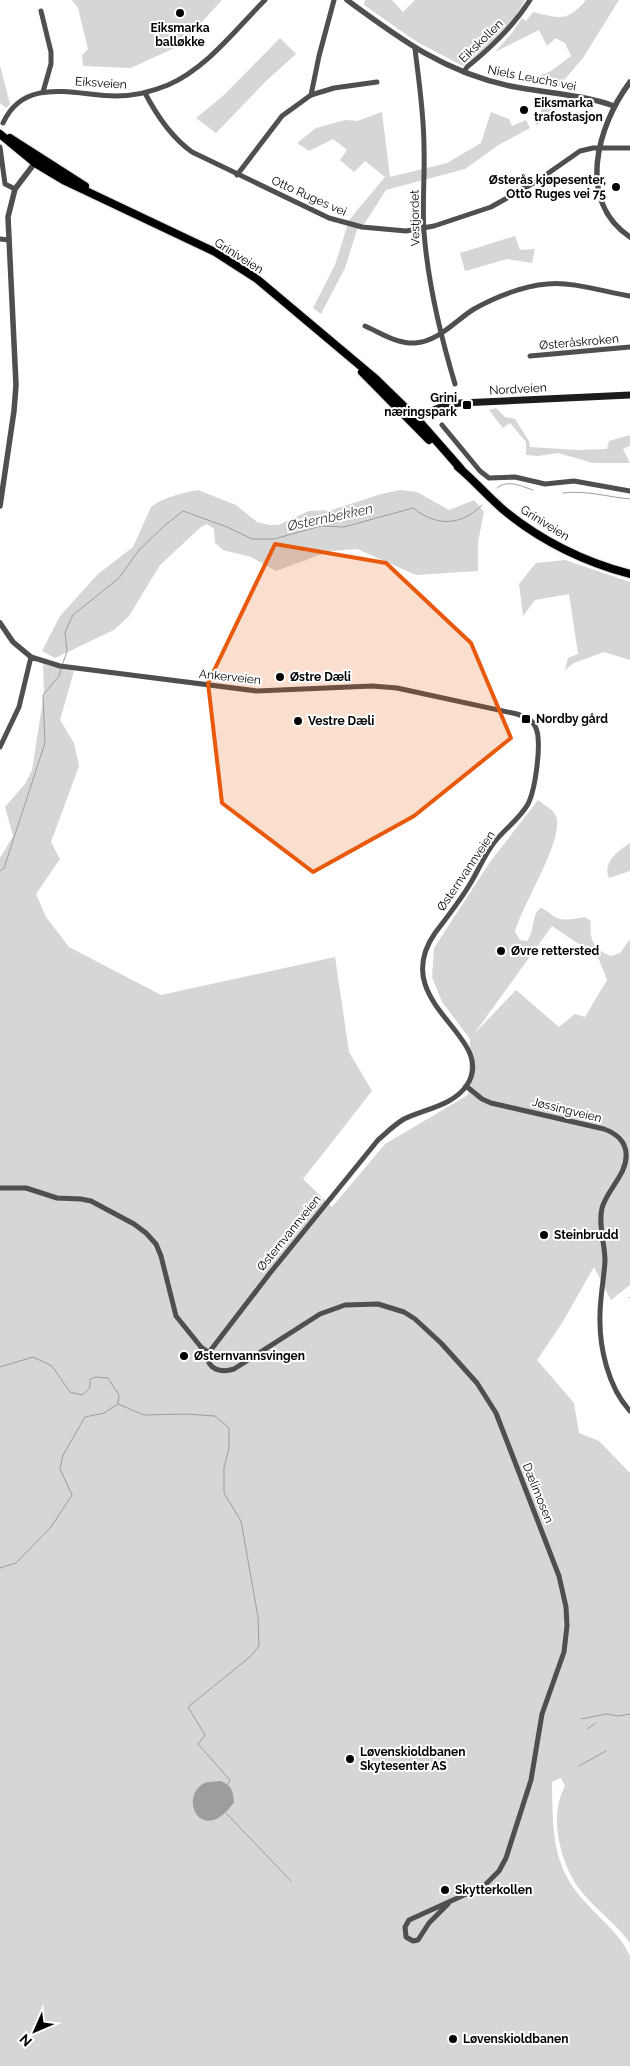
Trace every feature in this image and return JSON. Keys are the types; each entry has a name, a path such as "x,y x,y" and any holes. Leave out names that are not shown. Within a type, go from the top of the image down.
{"main road":[{"name":"Griniveien","path":"0,133 37,160 112,203 194,242 242,268 275,293 376,379 461,470 506,512 545,538 590,561 630,574"},
{"name":"Nordveien","path":"416,422 430,410 460,403 630,395"}],"street":[{"name":"Eiksveien","path":"3,123 7,114 14,107 29,97 43,92 71,91 114,96 145,93 172,83 197,68 265,0"},
{"path":"311,95 334,0"},
{"name":"Niels Leuchs vei","path":"347,0 415,49 464,72 511,86 591,100 614,106"},
{"name":"Eikskollen","path":"464,72 467,67 500,40 530,0"},
{"path":"41,11 51,52 51,64 43,92"},
{"name":"Vestjordet","path":"415,49 424,138 424,229 431,291 440,333 455,384"},
{"path":"238,174 282,116 311,95 334,88 377,82"},
{"path":"630,82 614,106 599,148 597,174 600,199 615,225 630,237"},
{"name":"Otto Ruges vei","path":"145,93 160,118 179,142 202,157 341,223 362,228 389,230 424,229 459,220 491,207 537,181 580,151 599,148 630,148"},
{"path":"0,147 5,184 15,190"},
{"path":"0,506 16,385 9,209 15,190 37,160"},
{"path":"0,239 9,240"},
{"path":"365,326 403,342 424,342 488,302 532,287 548,284 574,286 630,296"},
{"name":"Østeråskroken","path":"530,356 630,347"},
{"path":"442,425 480,471 489,478 514,477 545,484 574,481 630,490"},
{"name":"Ankerveien","path":"0,622 13,642 31,656 60,666 257,691 372,686 397,688 517,714 532,721"},
{"path":"0,746 19,707 31,656"},
{"name":"Østernvannveien","path":"208,1353 318,1212 378,1140 398,1122 453,1098 466,1086 472,1072 470,1053 428,994 423,980 422,961 428,944 468,887 490,847 518,818 528,803 533,789 538,740 532,721"},
{"name":"Jøssingveien","path":"466,1086 478,1096 492,1103 604,1129 616,1135 624,1144 626,1152 625,1162 619,1178 606,1197 601,1215 605,1260 600,1314 602,1345 609,1374 615,1390 630,1411"},
{"path":"0,1188 26,1188 57,1198 91,1201 127,1220 146,1233 156,1244 161,1256 176,1316 208,1353"},
{"name":"Dælimosen","path":"208,1353 207,1360 214,1368 219,1371 234,1369 331,1309 354,1304 378,1304 404,1312 424,1326 477,1383 496,1413 559,1576 566,1608 567,1626 564,1652 542,1714 530,1780 506,1858 499,1871 484,1886 407,1921 404,1927 406,1937 413,1942 418,1940 430,1923 448,1904"}],"highlighted area":[{"path":"275,544 386,563 471,643 511,738 414,816 313,872 222,803 208,683"}],"shaded area":[{"path":"72,0 222,0 181,45 131,68 83,66 82,55 88,49 78,8"},
{"path":"365,0 392,0 403,12 415,0 525,0 506,28 463,66 417,42 364,5"},
{"path":"586,0 619,0 583,58 559,86 526,82 551,71 571,56 565,43 556,38 547,46 539,30 495,52 522,18 526,21 533,12 562,17 573,12"},
{"path":"280,38 296,54 266,81 216,133 196,118 224,95"},
{"path":"0,65 10,104 6,108 0,103"},
{"path":"547,99 563,103 536,126 537,119"},
{"path":"382,112 390,177 447,163 481,143 491,112 509,119 512,126 526,120 530,128 500,144 465,169 386,190 365,223 357,230 345,268 321,314 313,308 335,265 349,220 385,177 365,161 354,172 340,160 347,150 333,139 309,151 297,143 316,128 345,120 357,121"},
{"path":"515,236 520,250 535,249 532,263 507,259 465,271 460,253"},
{"path":"496,408 505,417 515,419 529,441 530,447 577,450 607,449 609,441 630,435 630,446 623,449 630,463 593,463 558,453 538,456 526,455 526,442 510,423 503,428 489,410"},
{"path":"198,490 236,505 257,522 269,525 278,525 309,511 332,510 381,494 400,490 417,492 449,510 474,500 484,512 478,542 478,571 416,575 357,549 330,551 276,571 251,557 223,550 215,543 214,529 207,524 201,527 160,565 129,616 114,630 55,658 42,651 60,616 98,574 133,547 151,507 167,498"},
{"path":"565,560 630,582 630,660 604,652 574,663 565,670 568,658 578,654 569,594 535,600 523,616 519,584 536,563"},
{"path":"43,664 74,671 60,720 74,743 79,766 51,842 60,859 36,894 46,917 69,947 161,995 335,957 349,1052 372,1091 303,1179 332,1207 385,1144 468,1095 470,1039 442,1002 432,977 434,948 490,862 538,800 555,814 557,827 549,856 515,932 520,940 527,941 535,916 540,908 562,919 585,917 591,921 591,933 596,947 611,956 620,953 630,939 630,1285 611,1300 594,1267 562,1323 537,1360 574,1403 579,1433 599,1441 630,1473 630,1943 618,1928 583,1894 565,1863 558,1837 557,1823 560,1798 565,1786 561,1778 552,1782 556,1847 566,1875 586,1903 621,1941 630,1956 630,2066 0,2066 0,858 13,836 5,807 25,784 32,770 44,693","holes":["552,926 598,957 607,980 585,1017 575,1014 559,1027 516,990 474,1034"]},
{"path":"630,843 630,871 609,878 607,872 609,862 616,853"},
{"path":"220,1781 227,1784 231,1789 234,1802 223,1814 214,1820 205,1820 198,1816 194,1810 193,1801 195,1793 203,1784"}],"waterway":[{"name":"Østernbekken","path":"497,488 501,485 510,484 533,490"},
{"name":"Østernbekken","path":"563,493 589,493 630,499"},
{"name":"Østernbekken","path":"62,665 67,652 65,632 73,615 119,578 139,550 183,511 227,527 252,539 274,539 321,526 344,527 413,508 430,518 448,522 465,517 482,505"},
{"name":"Østernbekken","path":"0,871 4,868 45,743 43,695 59,676 61,669"},
{"name":"Østernbekken","path":"0,1367 33,1357 52,1366 70,1392 82,1395 90,1388 90,1379 96,1377 108,1378 119,1395 118,1404 104,1413 85,1417 63,1455 60,1469 72,1495 51,1527 16,1563 0,1568"},
{"path":"118,1404 144,1415 186,1414 215,1416 229,1428 229,1449 224,1467 224,1493 241,1521 258,1617 259,1646 251,1656 188,1707 205,1735 198,1744 230,1780 228,1784"},
{"path":"581,1719 607,1714 618,1716 630,1714"},
{"path":"587,1729 596,1723"},
{"path":"579,1766 606,1751"},
{"path":"226,1813 291,1881"}],"place":[{"name":"Eiksmarka balløkke","path":"180,13"},
{"name":"Eiksmarka trafostasjon","path":"524,110"},
{"name":"Østerås kjøpesenter, Otto Ruges vei 75","path":"616,187"},
{"name":"Grini næringspark","path":"467,405"},
{"name":"Østre Dæli","path":"280,677"},
{"name":"Nordby gård","path":"526,719"},
{"name":"Vestre Dæli","path":"298,721"},
{"name":"Øvre rettersted","path":"501,951"},
{"name":"Steinbrudd","path":"544,1235"},
{"name":"Østernvannsvingen","path":"184,1356"},
{"name":"Løvenskioldbanen Skytesenter AS","path":"350,1759"},
{"name":"Skytterkollen","path":"445,1890"},
{"name":"Løvenskioldbanen","path":"453,2039"}]}
